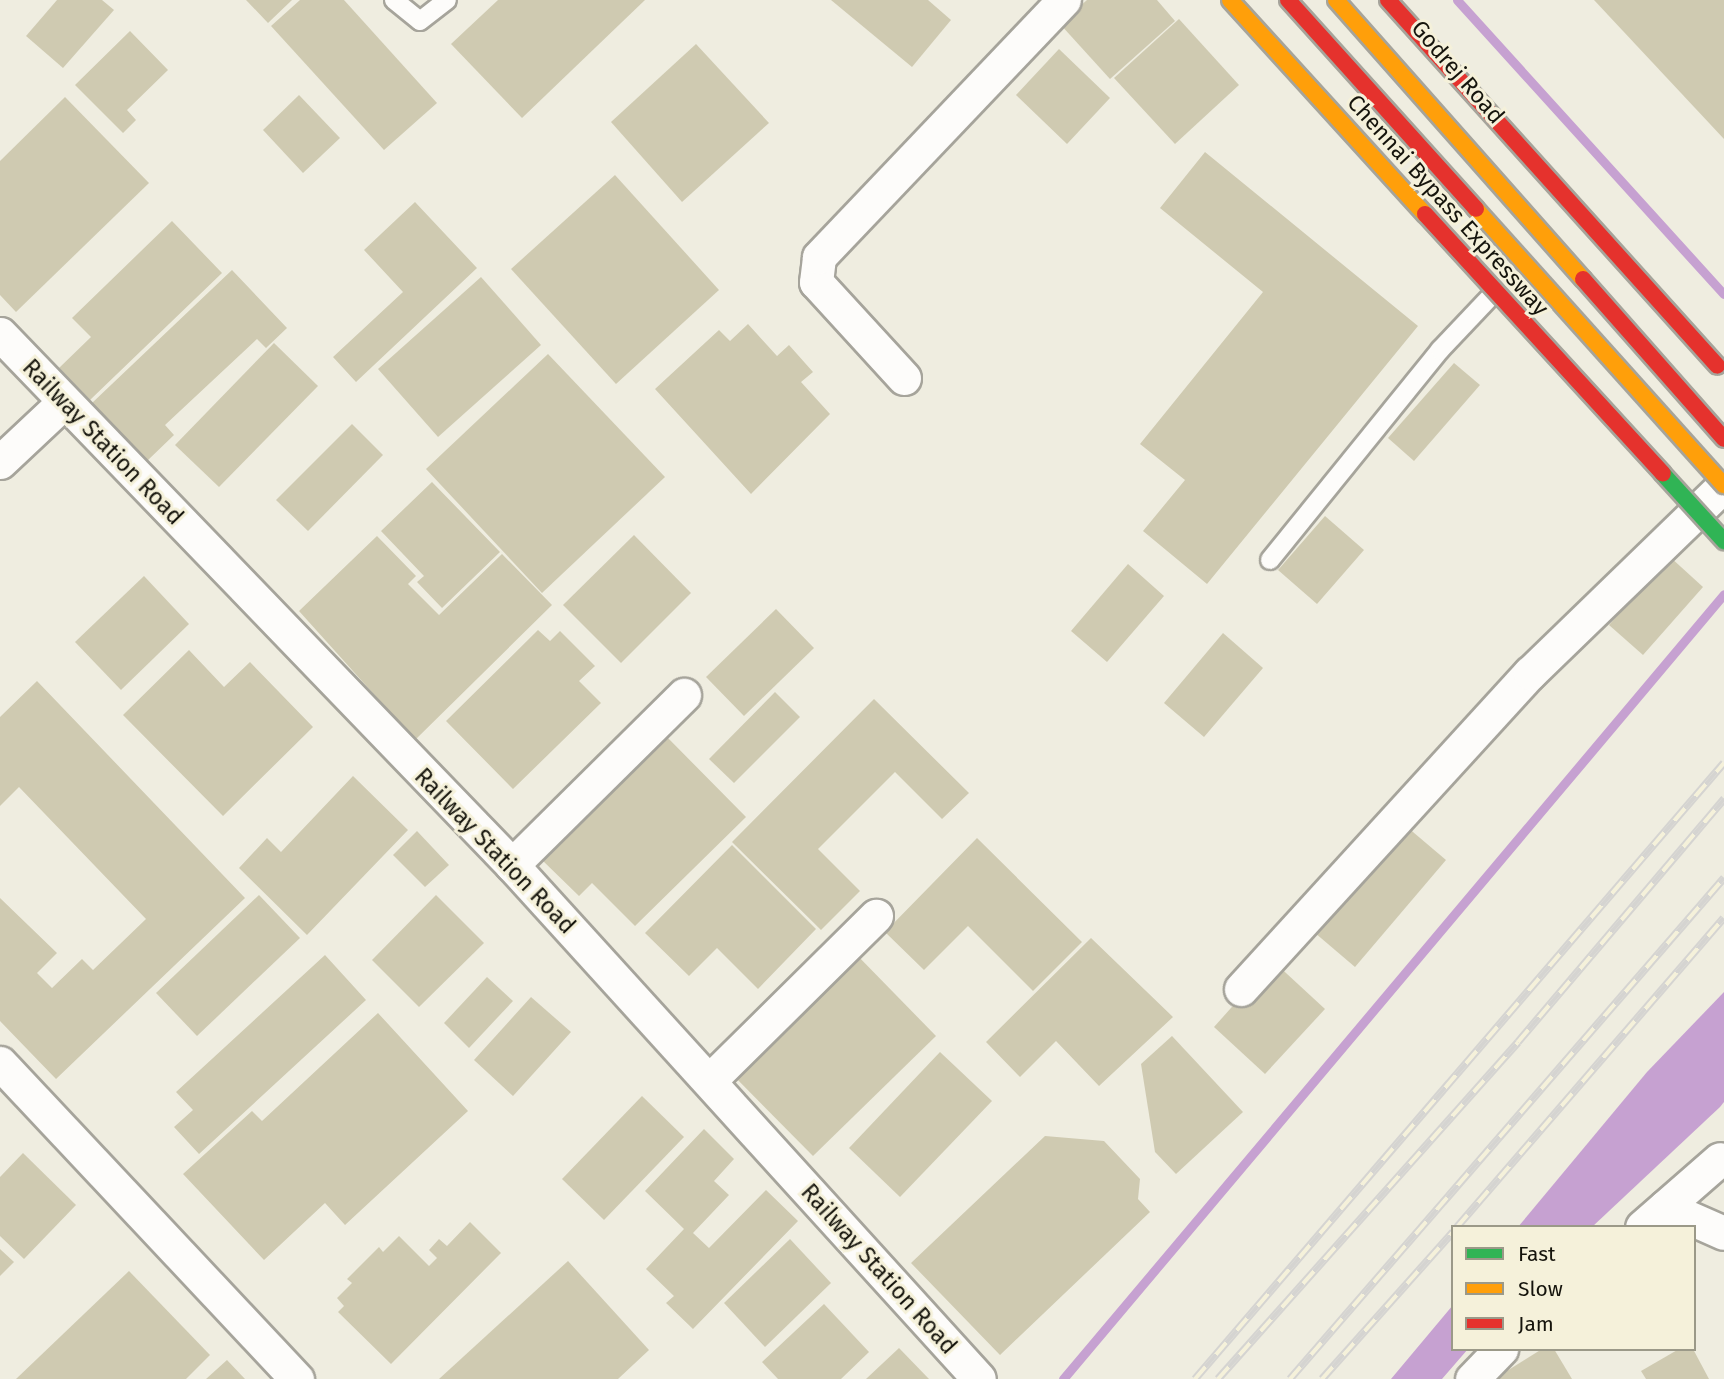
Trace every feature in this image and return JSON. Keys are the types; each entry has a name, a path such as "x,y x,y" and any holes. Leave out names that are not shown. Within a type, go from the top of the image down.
{"highway":[{"name":"Chennai Bypass Expressway","path":"1230,0 1724,541"},
{"path":"1288,0 1724,485"},
{"path":"1336,0 1724,439"},
{"path":"1388,0 1717,366"}],"street":[{"path":"904,378 816,282 819,257 1064,0"},
{"name":"Railway Station Road","path":"0,334 512,865 979,1379"},
{"path":"0,462 64,402"},
{"path":"1241,989 1530,673 1724,485"},
{"path":"512,865 684,695"},
{"path":"709,1081 876,915"},
{"path":"0,1063 297,1379"},
{"path":"1654,1217 1720,1159"},
{"path":"1654,1217 1689,1225"},
{"path":"1696,1227 1724,1233"},
{"path":"1472,1379 1499,1351"}],"lane":[{"path":"394,0 420,21 447,0"},
{"name":"Godrej Road","path":"1397,0 1520,144"},
{"path":"1270,560 1440,349 1491,296"}],"shaded area":[{"path":"1724,992 1724,1102 1720,1107 1594,1225 1520,1225 1647,1072"},
{"path":"1451,1307 1451,1351 1466,1351 1442,1379 1391,1379"}],"building":[{"path":"57,0 102,0 114,10 63,68 26,36"},
{"path":"246,0 292,0 268,23"},
{"path":"300,0 344,0 437,103 384,150 271,26"},
{"path":"498,0 645,0 522,118 451,44"},
{"path":"831,0 928,0 951,20 912,67"},
{"path":"1087,0 1157,0 1175,21 1110,79 1060,24"},
{"path":"1594,0 1724,0 1724,139"},
{"path":"1179,19 1239,85 1175,144 1114,78"},
{"path":"130,31 168,70 127,110 136,120 123,133 75,85"},
{"path":"696,44 769,123 682,202 611,122"},
{"path":"1059,49 1110,98 1067,144 1016,95"},
{"path":"299,95 340,138 303,173 263,130"},
{"path":"65,97 149,183 16,312 0,295 0,161"},
{"path":"1205,152 1418,326 1207,584 1143,531 1185,480 1140,444 1263,292 1160,208"},
{"path":"615,175 719,290 616,384 511,269"},
{"path":"415,202 477,268 356,382 333,357 403,292 364,250"},
{"path":"172,221 222,273 90,400 59,368 91,337 72,318"},
{"path":"232,270 287,328 266,348 257,339 165,425 174,435 147,461 92,403"},
{"path":"481,277 541,345 438,437 378,369"},
{"path":"748,324 777,356 789,345 813,372 801,382 830,414 751,494 655,389 719,330 730,341"},
{"path":"274,343 318,386 219,487 175,445"},
{"path":"548,354 665,477 542,593 426,469"},
{"path":"1454,363 1480,385 1414,461 1388,438"},
{"path":"352,424 383,455 308,531 276,500"},
{"path":"432,482 500,552 442,608 417,582 424,576 381,531"},
{"path":"1325,516 1364,550 1317,604 1278,570"},
{"path":"634,535 691,593 621,663 563,605"},
{"path":"377,536 416,576 408,584 439,615 502,554 552,605 415,740 299,611"},
{"path":"1669,556 1703,587 1643,655 1609,625"},
{"path":"1128,564 1164,596 1107,662 1071,631"},
{"path":"144,576 189,624 121,690 75,642"},
{"path":"776,609 814,648 744,716 706,677"},
{"path":"538,630 550,641 560,631 595,666 579,681 601,703 513,789 446,721"},
{"path":"1223,633 1263,668 1204,737 1164,703"},
{"path":"189,650 224,687 250,662 313,727 223,816 123,715"},
{"path":"37,681 245,898 56,1079 0,1021 0,898 57,953 37,973 52,988 82,959 93,970 146,919 19,787 0,806 0,717"},
{"path":"775,692 800,717 734,783 709,759"},
{"path":"874,699 969,793 942,819 895,772 818,849 860,891 821,930 732,842"},
{"path":"665,735 746,817 635,926 592,883 579,896 541,859"},
{"path":"353,776 408,830 307,935 239,868 267,838 281,852"},
{"path":"1400,821 1446,860 1355,967 1308,927"},
{"path":"417,831 449,865 425,887 393,855"},
{"path":"977,838 1082,942 1033,991 968,926 924,970 885,932"},
{"path":"732,845 816,929 758,989 717,948 689,976 645,933"},
{"path":"259,895 300,938 197,1036 156,993"},
{"path":"436,895 484,943 419,1007 372,960"},
{"path":"1091,938 1173,1017 1099,1086 1056,1041 1020,1077 986,1042"},
{"path":"853,951 936,1036 813,1156 730,1072"},
{"path":"325,955 366,1000 199,1154 174,1127 193,1110 176,1092"},
{"path":"1273,961 1325,1009 1265,1074 1214,1027"},
{"path":"487,977 513,1001 469,1048 444,1023"},
{"path":"531,997 571,1032 513,1096 474,1060"},
{"path":"378,1013 468,1111 345,1225 325,1203 264,1260 183,1174 252,1111 262,1121"},
{"path":"1172,1036 1243,1112 1176,1174 1155,1152 1141,1064"},
{"path":"940,1052 992,1101 900,1197 849,1148"},
{"path":"642,1096 684,1137 604,1220 562,1179"},
{"path":"704,1129 734,1159 714,1181 729,1195 693,1233 709,1248 766,1190 798,1221 693,1329 666,1303 674,1296 646,1269 684,1229 645,1191"},
{"path":"1045,1136 1104,1141 1140,1179 1138,1199 1150,1212 1000,1355 911,1263"},
{"path":"23,1153 76,1205 24,1259 0,1236 0,1177"},
{"path":"470,1222 501,1253 391,1364 338,1312 344,1306 337,1298 352,1283 347,1279 379,1247 383,1252 399,1236 429,1266 437,1258 429,1250 439,1239 447,1246"},
{"path":"790,1239 831,1283 765,1347 724,1303"},
{"path":"0,1249 14,1262 0,1276"},
{"path":"568,1261 649,1350 618,1379 439,1379"},
{"path":"129,1271 210,1355 186,1379 16,1379"},
{"path":"824,1304 869,1352 841,1379 778,1379 762,1362"},
{"path":"899,1348 929,1379 866,1379"},
{"path":"1539,1351 1555,1351 1572,1379 1494,1379"},
{"path":"1676,1351 1694,1351 1709,1379 1646,1379 1641,1371"},
{"path":"227,1360 245,1379 206,1379"}],"waterway":[{"path":"1457,0 1724,294"},
{"path":"1063,1379 1724,594"}],"railway":[{"path":"1195,1379 1724,763"},
{"path":"1218,1379 1518,1042 1724,799"},
{"path":"1290,1379 1724,878"},
{"path":"1459,1225 1724,918"},
{"path":"1322,1379 1451,1234"}],"traffic: fast":[{"path":"1663,474 1724,541"}],"traffic: slow":[{"path":"1230,0 1425,214"},
{"path":"1336,0 1583,279"},
{"path":"1476,209 1724,485"}],"traffic: jam":[{"path":"1288,0 1476,209"},
{"path":"1388,0 1717,366"},
{"path":"1425,214 1663,474"},
{"path":"1583,279 1724,439"}]}
